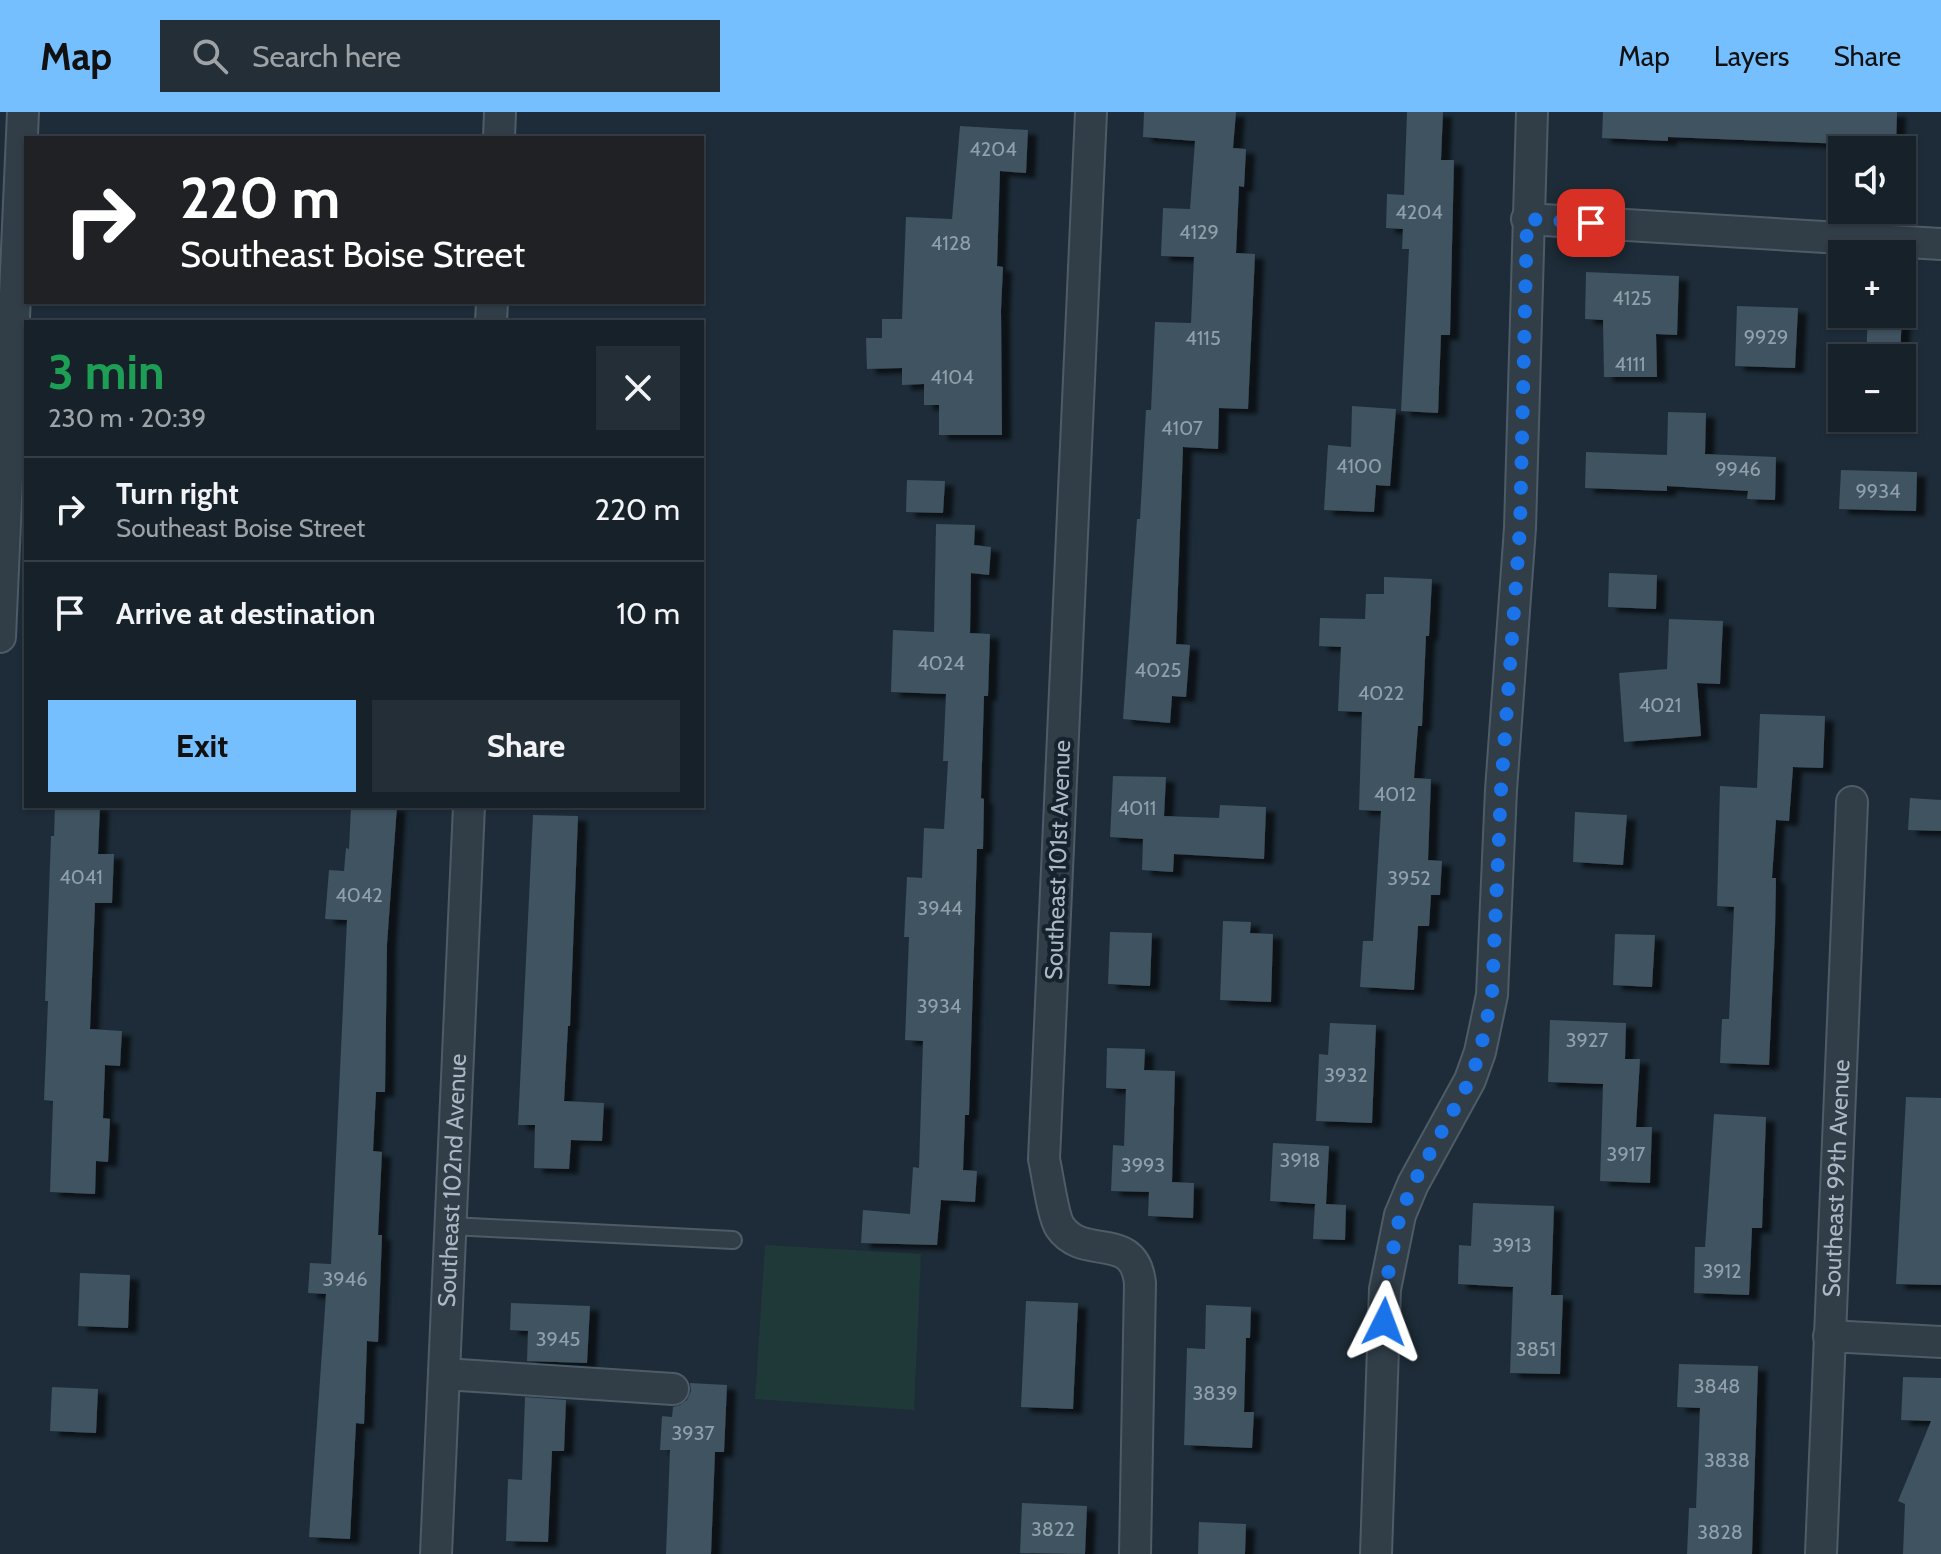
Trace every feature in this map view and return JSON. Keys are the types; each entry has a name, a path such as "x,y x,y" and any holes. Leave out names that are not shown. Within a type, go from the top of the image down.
{"street":[{"path":"0,637 16,169 23,112"},
{"path":"499,136 500,112"},
{"name":"Southeast 101st Avenue","path":"1091,112 1044,1159 1059,1226 1079,1242 1129,1254 1138,1266 1135,1554"},
{"path":"1376,1554 1385,1289 1392,1248 1400,1215 1413,1184 1470,1080 1480,1052 1492,995 1501,790 1520,528 1532,112"},
{"path":"1527,219 1941,244"},
{"name":"Southeast 99th Avenue","path":"1821,1554 1852,802"},
{"name":"Southeast 102nd Avenue","path":"436,1554 469,808"},
{"path":"1829,1336 1941,1342"},
{"path":"444,1374 673,1389"}],"lane":[{"path":"451,1226 733,1240"}],"green space":[{"path":"765,1245 921,1254 914,1410 755,1399"}],"building":[{"path":"1144,112 1236,112 1233,148 1246,149 1244,187 1239,186 1236,253 1255,254 1248,409 1219,408 1218,449 1183,447 1176,644 1190,645 1186,697 1172,696 1170,723 1123,719 1146,410 1151,410 1155,322 1191,323 1194,257 1161,256 1163,208 1190,209 1195,141 1143,137"},
{"path":"1407,112 1443,112 1441,160 1454,160 1450,335 1441,335 1438,413 1401,411 1409,249 1402,249 1403,229 1386,228 1387,194 1404,195"},
{"path":"1603,112 1897,112 1896,136 1828,136 1828,143 1668,137 1668,141 1602,138"},
{"path":"960,126 1028,130 1026,173 1000,171 997,266 1003,267 1002,435 939,435 939,405 924,405 924,384 902,385 902,368 867,369 866,338 882,338 882,319 902,319 906,217 952,219"},
{"path":"1586,272 1679,276 1677,335 1656,334 1657,377 1604,377 1603,320 1585,319"},
{"path":"1737,306 1798,308 1795,368 1735,366"},
{"path":"1867,328 1901,328 1901,344 1867,344"},
{"path":"1352,406 1396,409 1390,486 1376,485 1374,512 1324,510 1328,445 1351,447"},
{"path":"1668,412 1706,413 1705,454 1776,457 1775,500 1747,499 1748,491 1667,486 1667,491 1585,488 1586,452 1667,455"},
{"path":"1841,470 1917,472 1916,511 1839,509"},
{"path":"907,480 945,481 943,513 906,512"},
{"path":"936,524 975,525 974,545 991,547 989,575 971,573 970,633 990,634 988,696 984,696 983,849 977,849 969,1115 965,1115 963,1170 977,1171 975,1202 941,1200 937,1245 861,1243 863,1210 910,1214 913,1167 919,1168 923,1041 905,1040 909,937 904,937 907,877 922,878 924,828 944,829 948,761 943,761 946,694 891,692 893,630 934,632"},
{"path":"1609,573 1657,575 1656,609 1608,607"},
{"path":"1384,577 1432,579 1422,726 1418,726 1414,778 1431,779 1428,860 1442,861 1440,895 1431,895 1429,926 1418,926 1414,990 1360,987 1363,941 1373,941 1381,811 1359,810 1362,712 1338,711 1341,647 1319,646 1320,618 1365,619 1366,594 1384,594"},
{"path":"1669,619 1723,621 1720,684 1697,683 1701,736 1624,742 1619,673 1667,669"},
{"path":"1760,714 1825,716 1823,768 1793,767 1789,821 1776,820 1769,1065 1720,1063 1722,1019 1729,1019 1734,907 1717,906 1720,786 1757,788"},
{"path":"1113,776 1166,777 1164,816 1219,818 1220,805 1266,807 1264,859 1174,854 1173,872 1142,870 1143,839 1110,837"},
{"path":"1910,798 1941,800 1941,831 1908,830"},
{"path":"55,808 100,808 98,854 114,854 112,903 95,903 90,1029 122,1031 120,1066 105,1065 103,1118 110,1119 108,1162 96,1161 95,1194 50,1192 53,1101 44,1100 48,1001 45,1001 51,836 54,836"},
{"path":"351,808 397,808 387,944 385,1092 376,1092 373,1151 382,1152 378,1342 367,1341 364,1424 356,1423 350,1539 309,1537 326,1294 308,1293 310,1263 331,1264 347,920 325,919 329,870 344,871 346,848 349,849"},
{"path":"1575,812 1627,815 1623,865 1573,862"},
{"path":"533,815 578,816 564,1101 604,1103 602,1141 571,1140 569,1169 534,1168 535,1125 518,1125"},
{"path":"1223,921 1251,922 1250,933 1273,934 1271,1002 1220,1000"},
{"path":"1110,932 1152,933 1150,986 1108,984"},
{"path":"1615,934 1655,935 1652,987 1613,985"},
{"path":"1550,1020 1626,1023 1625,1059 1640,1059 1636,1127 1652,1127 1650,1183 1600,1181 1603,1084 1548,1082"},
{"path":"1330,1023 1376,1025 1372,1123 1316,1121 1319,1054 1328,1055"},
{"path":"1107,1048 1145,1049 1144,1070 1175,1071 1172,1182 1194,1183 1193,1218 1148,1216 1149,1192 1111,1191 1113,1145 1124,1146 1126,1089 1106,1088"},
{"path":"1906,1097 1941,1098 1941,1285 1896,1284"},
{"path":"1714,1114 1766,1117 1762,1228 1752,1228 1749,1295 1694,1293 1695,1247 1705,1247"},
{"path":"1273,1143 1329,1146 1326,1204 1346,1205 1345,1240 1313,1239 1315,1204 1270,1201"},
{"path":"1473,1203 1554,1206 1551,1295 1563,1295 1560,1374 1510,1373 1513,1287 1458,1284 1459,1245 1471,1246"},
{"path":"80,1273 130,1275 128,1328 78,1326"},
{"path":"1026,1301 1078,1303 1073,1409 1021,1407"},
{"path":"511,1303 590,1306 587,1363 527,1361 528,1331 510,1330"},
{"path":"1206,1305 1251,1307 1250,1338 1246,1338 1244,1412 1254,1412 1252,1448 1184,1445 1187,1348 1205,1349"},
{"path":"1679,1364 1758,1366 1752,1554 1687,1554 1689,1508 1696,1508 1700,1408 1677,1407"},
{"path":"1903,1377 1941,1378 1941,1554 1903,1554 1905,1504 1898,1501 1931,1421 1901,1420"},
{"path":"690,1383 727,1385 724,1452 715,1452 711,1554 666,1554 670,1450 660,1450 662,1416 672,1417 673,1407 687,1400"},
{"path":"52,1387 98,1389 96,1433 50,1431"},
{"path":"525,1397 566,1400 564,1451 552,1451 548,1542 506,1541 508,1479 522,1480"},
{"path":"1022,1503 1087,1506 1085,1554 1020,1553"},
{"path":"1199,1522 1246,1524 1245,1554 1198,1554"}],"route":[{"path":"1384,1322 1385,1289 1400,1215 1413,1184 1470,1080 1488,1022 1492,995 1501,790 1520,528 1527,219 1591,223"}]}
